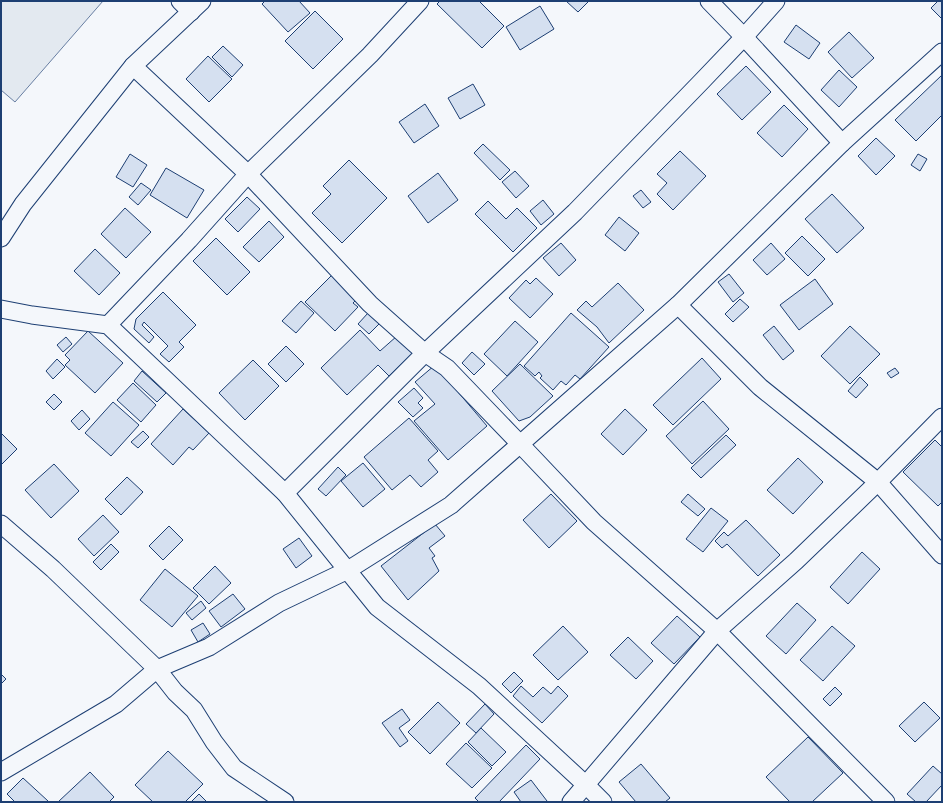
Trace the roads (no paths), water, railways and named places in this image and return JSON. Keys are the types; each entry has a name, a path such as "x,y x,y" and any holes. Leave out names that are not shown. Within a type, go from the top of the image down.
{"street":[{"path":"108,325 189,240 248,174 370,55 420,1"},
{"path":"709,1 842,144"},
{"path":"285,493 425,353 575,212 744,37 776,1"},
{"path":"1,238 23,204 133,66 191,5"},
{"path":"1,772 116,704 156,669 209,647 279,603 348,570 451,505 678,306 842,144 942,52"},
{"path":"133,66 248,174 370,304 425,353 448,368 594,522 717,630 886,802"},
{"path":"678,306 760,387 878,482 942,555"},
{"path":"1,309 108,325 285,493 377,607 479,686 603,802"},
{"path":"571,802 717,630 796,561 878,482 942,417"},
{"path":"1,524 53,569 156,669 175,692 194,710 214,742 234,768 284,802"}]}
